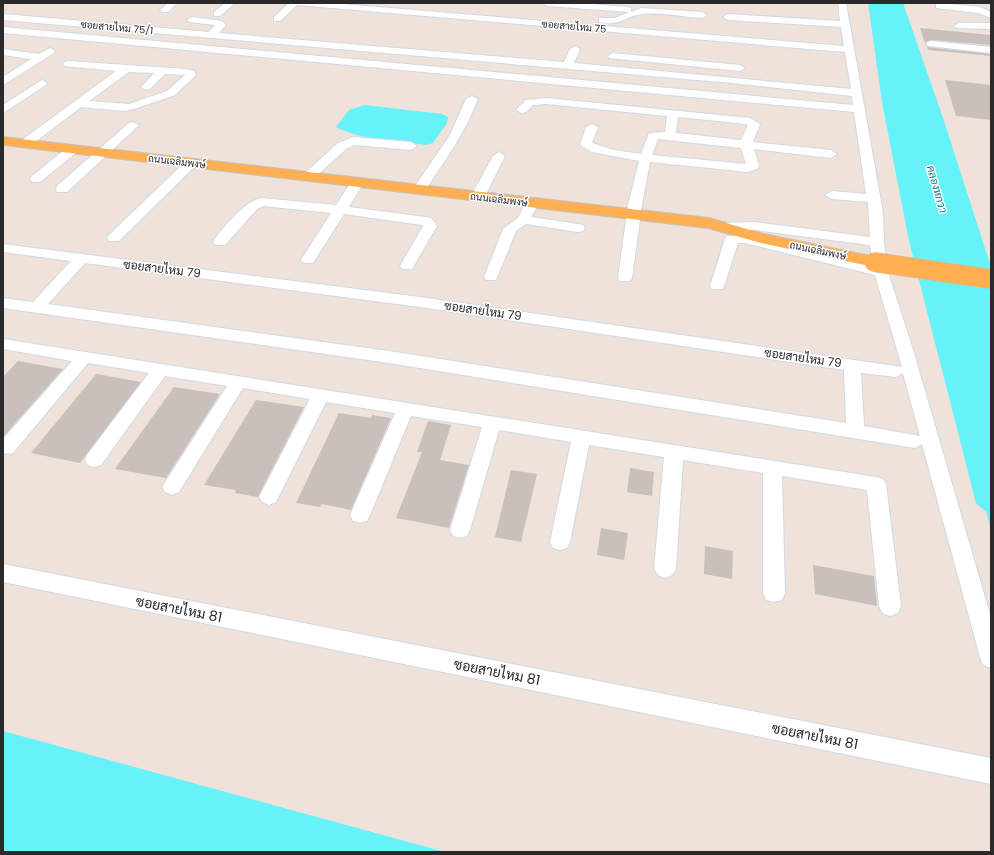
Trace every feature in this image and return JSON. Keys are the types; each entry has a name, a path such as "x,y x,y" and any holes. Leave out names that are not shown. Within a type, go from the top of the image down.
{"main road":[{"name":"ถนนเฉลิมพงษ์","path":"3,141 633,214 716,225 761,238 878,267 991,279"}],"street":[{"path":"164,10 173,3"},
{"path":"217,14 231,3"},
{"path":"277,19 294,3"},
{"name":"ซอยสายไหม 75","path":"298,3 495,16 586,27 850,49"},
{"path":"547,3 702,15"},
{"path":"842,3 873,200 878,267 908,361 991,657"},
{"path":"939,6 980,10 991,15"},
{"path":"28,19 41,11"},
{"path":"586,27 593,21 616,21 641,11"},
{"path":"86,24 96,18 97,15"},
{"name":"ซอยสายไหม 75/1","path":"3,17 686,76 856,93"},
{"path":"728,17 750,22 823,24 846,28"},
{"path":"192,20 219,23 221,25 220,27 211,35"},
{"path":"959,26 991,26"},
{"path":"3,30 859,109"},
{"path":"931,44 990,55"},
{"path":"568,66 575,49"},
{"path":"3,52 46,54 5,79"},
{"path":"614,56 740,68"},
{"path":"68,64 127,70 190,73 192,75 171,93 129,107 79,104"},
{"path":"686,76 688,64"},
{"path":"26,144 113,78 127,70"},
{"path":"146,87 162,71"},
{"path":"3,110 42,83"},
{"path":"418,189 456,138 465,121 472,99"},
{"path":"522,110 530,102 536,101 673,113 750,122 754,124 746,144 753,166 748,168 644,157 590,148 586,145 592,127"},
{"path":"670,136 673,113"},
{"path":"62,189 133,125"},
{"path":"625,278 633,214 644,157 653,135 831,154"},
{"path":"308,177 342,146 353,141 411,146"},
{"path":"36,179 73,149"},
{"path":"478,196 499,156"},
{"path":"114,238 191,163"},
{"path":"308,260 342,210 358,182"},
{"path":"832,195 873,200"},
{"path":"220,242 256,203 262,202 342,210 426,221 430,226 407,266"},
{"path":"491,277 510,229 523,220 532,203"},
{"path":"523,220 578,228"},
{"path":"877,242 754,226 716,225 718,231 766,245 878,267"},
{"path":"717,286 732,240 746,239"},
{"name":"ซอยสายไหม 79","path":"3,248 420,302 852,366 855,431"},
{"path":"36,308 81,258"},
{"path":"3,303 389,357 915,441"},
{"path":"5,347 84,357 406,408 674,453 876,484 890,606"},
{"path":"6,448 84,357"},
{"path":"852,366 896,371"},
{"path":"94,460 160,370"},
{"path":"172,487 238,382"},
{"path":"269,497 321,395"},
{"path":"360,515 406,408"},
{"path":"460,530 492,423"},
{"path":"560,542 581,437"},
{"path":"665,569 674,453"},
{"path":"772,467 774,593"},
{"name":"ซอยสายไหม 81","path":"3,573 991,771"}],"water":[{"name":"คลองหกวา","path":"868,3 903,3 943,118 991,267 991,533 987,513 976,503 909,241 882,102"},
{"path":"365,105 442,114 448,117 447,123 433,143 426,145 356,135 336,127 349,110"},
{"path":"3,731 445,852 3,852"}],"building":[{"path":"920,28 991,35 991,45 931,40 925,43"},
{"path":"927,47 991,54 991,56 928,50"},
{"path":"945,80 991,85 991,120 956,116"},
{"path":"18,361 63,369 3,437 3,377"},
{"path":"96,374 141,382 80,463 31,453"},
{"path":"174,387 220,394 166,478 115,469"},
{"path":"256,400 304,407 258,497 235,493 236,490 204,485"},
{"path":"339,413 371,418 372,415 391,418 351,510 322,504 320,507 296,503"},
{"path":"428,421 451,425 440,460 469,465 449,528 396,518 422,452 417,452"},
{"path":"630,468 654,472 652,496 627,492"},
{"path":"511,470 537,474 521,542 495,537"},
{"path":"601,528 628,533 624,560 597,555"},
{"path":"705,546 733,551 732,579 704,574"},
{"path":"813,565 874,576 877,606 815,594"}]}
